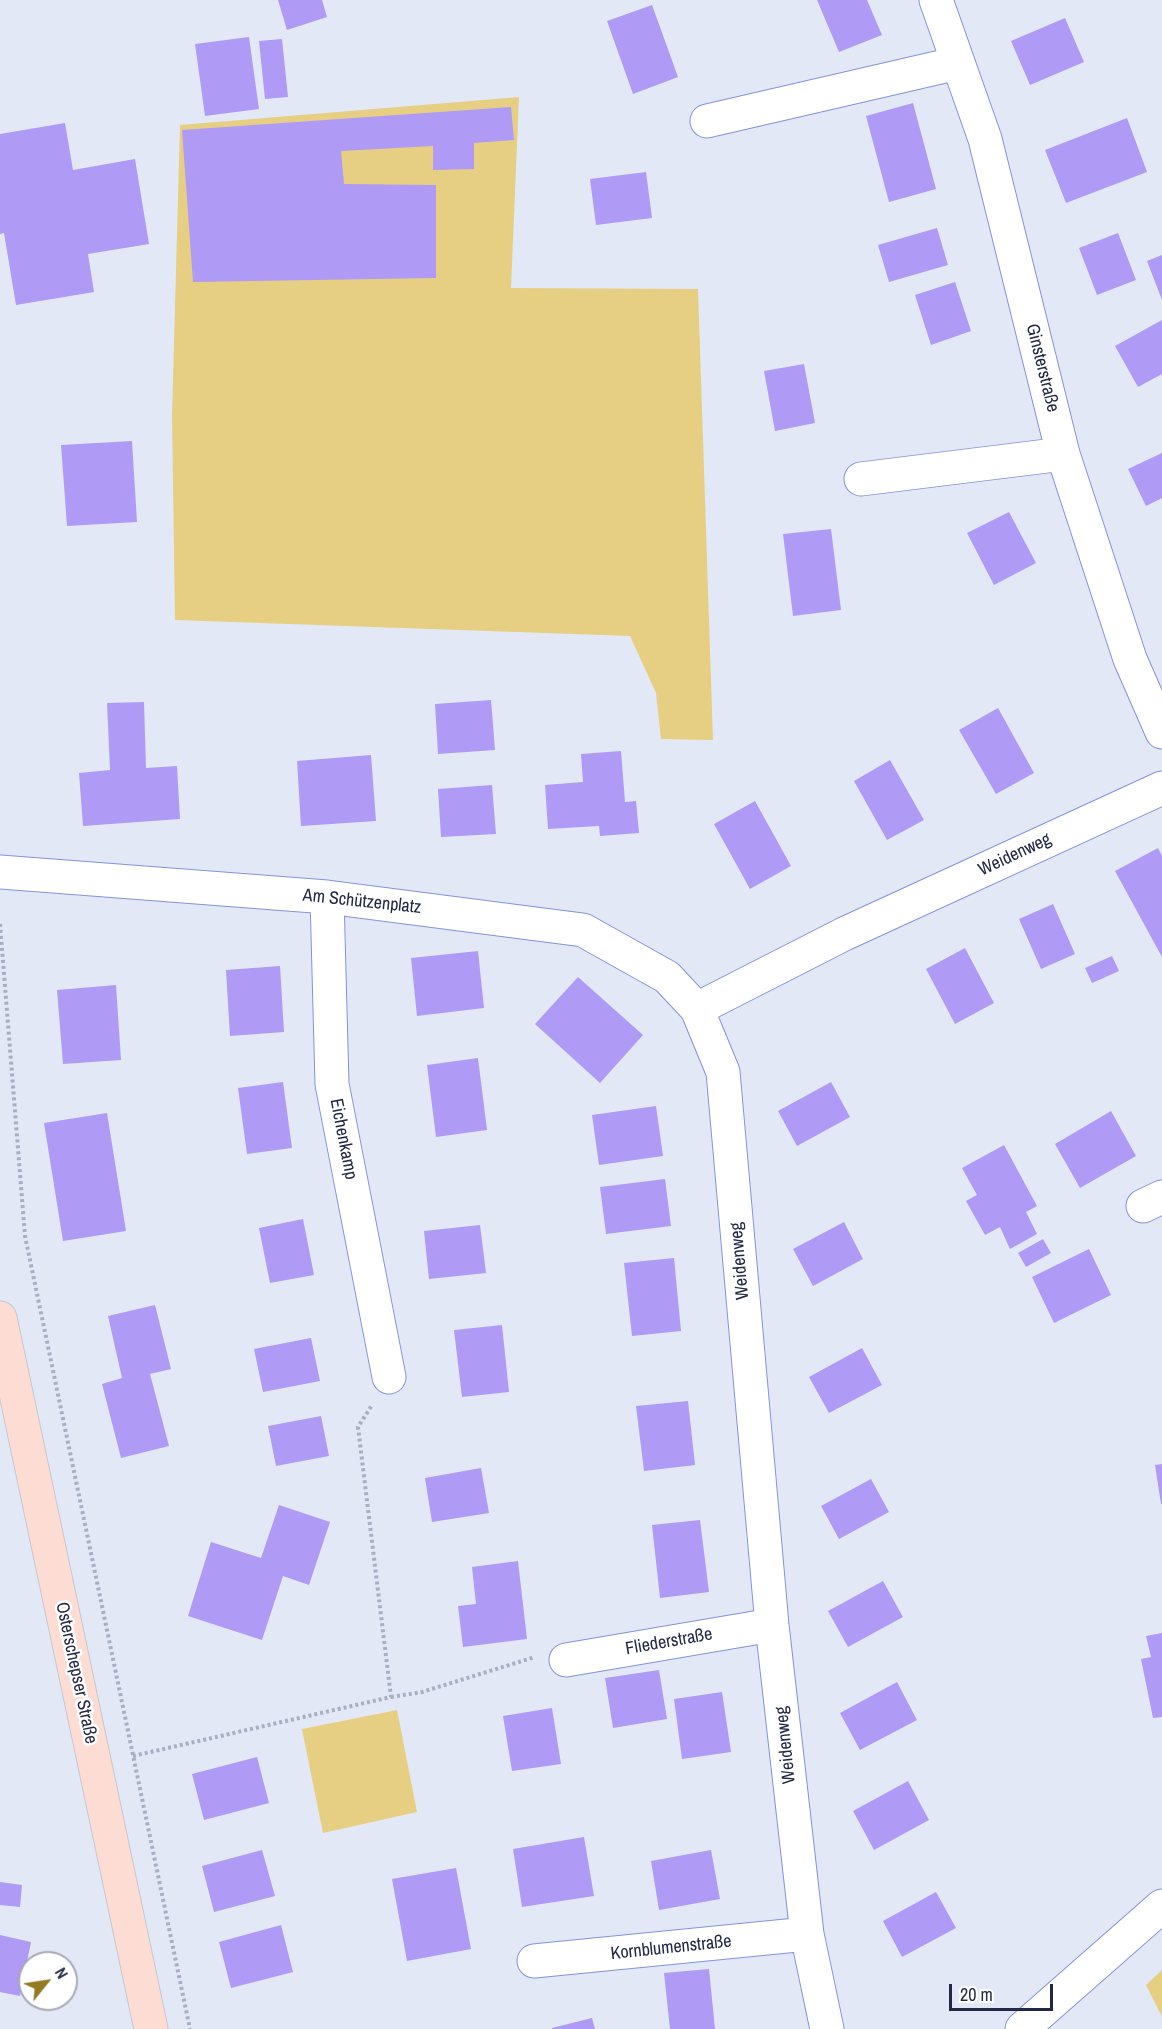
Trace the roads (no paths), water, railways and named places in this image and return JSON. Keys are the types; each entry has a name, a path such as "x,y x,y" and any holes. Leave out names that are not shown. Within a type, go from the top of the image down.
{"main road":[{"name":"Osterschepser Straße","path":"0,1318 151,2029"}],"street":[{"name":"Ginsterstraße","path":"936,0 985,139 1063,454 1130,659 1162,732"},
{"path":"708,121 958,63"},
{"path":"861,479 1063,454"},
{"name":"Weidenweg","path":"827,2029 807,1934 772,1625 723,1072 697,1009 844,933 1162,788"},
{"name":"Am Schützenplatz","path":"0,872 327,897 584,930 667,977 697,1009"},
{"name":"Eichenkamp","path":"327,897 332,1084 389,1377"},
{"name":"Fliederstraße","path":"566,1660 772,1625"},
{"path":"1022,2029 1162,1906"},
{"name":"Kornblumenstraße","path":"534,1961 807,1934"}]}
